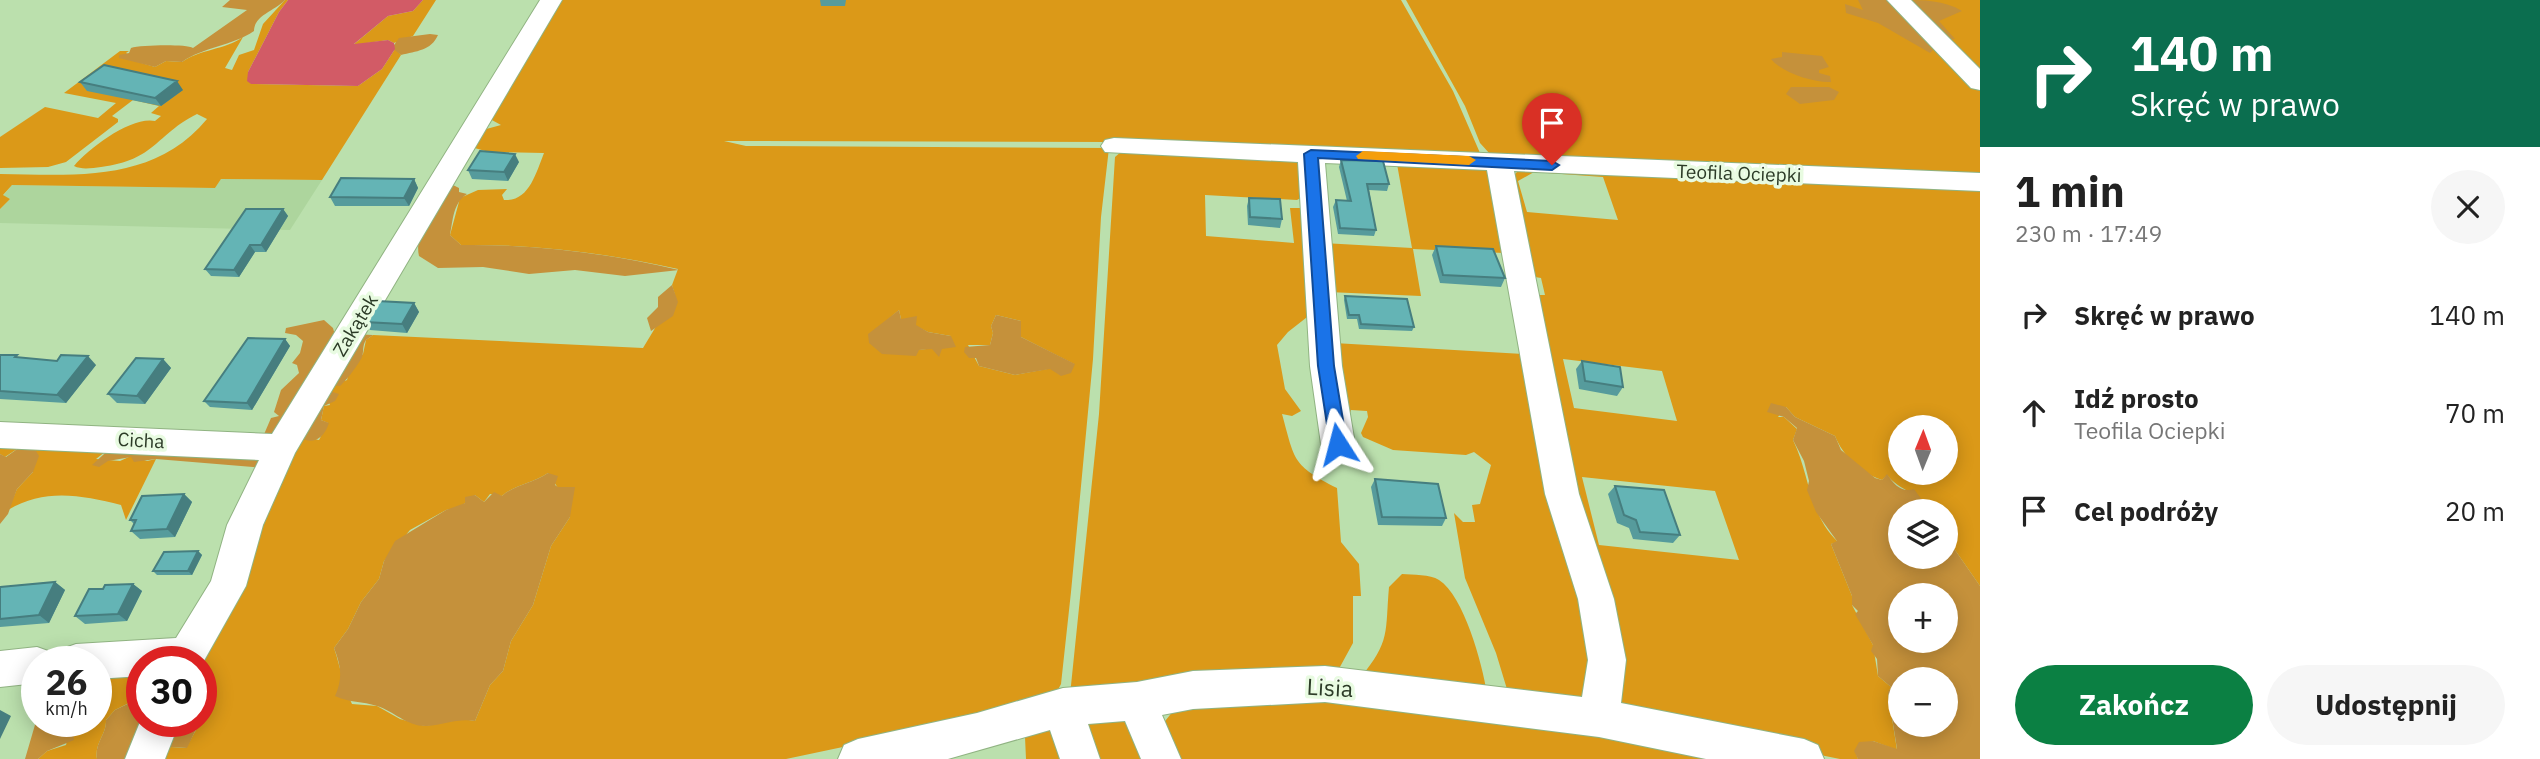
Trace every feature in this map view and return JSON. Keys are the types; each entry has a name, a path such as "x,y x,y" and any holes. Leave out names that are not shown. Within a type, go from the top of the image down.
{"street":[{"name":"Zakątek","path":"191,646 228,586 245,525 281,448 551,0"},
{"path":"1898,0 1980,83"},
{"name":"Teofila Ociepki","path":"1114,146 1980,182"},
{"path":"1311,154 1326,366 1338,444"},
{"path":"1499,163 1562,494 1595,599 1607,660 1599,718"},
{"name":"Cicha","path":"0,435 281,448"},
{"path":"0,669 21,667"},
{"name":"Lisia","path":"858,759 977,733 1063,707 1137,701 1193,690 1325,684 1599,718 1804,759"},
{"path":"1137,701 1161,759"},
{"path":"1063,707 1080,759"},
{"path":"145,759 154,737"}],"shaded area":[{"path":"230,0 285,0 257,21 254,31 182,62 166,61 155,67 119,58 119,55 129,53 131,48 136,47 173,45 193,48 247,10 222,7"},
{"path":"288,0 248,72 251,84 358,86 382,69 395,49 401,55 322,180 221,179 215,188 12,185 3,195 10,199 0,209 0,174 84,174 138,165 163,155 186,140 207,119 197,114 133,159 91,168 74,166 112,134 135,123 155,121 161,116 151,113 159,106 133,100 112,116 118,119 118,122 66,162 48,167 0,168 0,137 45,107 98,118 116,103 64,93 120,51 129,51 126,53 138,62 155,67 166,61 182,62 243,37 225,68 232,70 239,55 254,50 263,24"},
{"path":"288,0 423,0 413,11 388,16 354,44 388,40 394,43 395,49 382,69 358,86 251,84 247,81 248,72"},
{"path":"423,0 436,0 413,36 394,43 388,40 353,45 388,16 413,11"},
{"path":"544,0 1401,0 1453,91 1480,153 1112,142 724,141 746,146 1109,148 1071,592 1061,684 1051,703 786,759 151,759 155,746 186,748 192,737 217,737 217,646 208,646 295,435 319,440 328,423 321,420 324,406 330,405 324,389 347,380 350,369 363,354 366,340 373,335 643,348 675,295 672,285 678,269 571,251 461,245 450,235 460,198 478,190 507,189 502,195 504,200 513,199 526,191 534,177 544,153 489,152 471,147 479,131 501,125 490,119","holes":["899,310 901,319 928,332 951,336 948,346 919,350 886,321","996,315 1021,321 1021,337 1074,364 1015,375 979,366 968,345 990,345 993,333 991,326","548,473 558,488 566,487 570,517 551,546 533,605 511,641 503,671 490,685 475,721 463,719 425,726 400,719 377,706 352,704 334,648 348,629 361,602 379,579 384,561 410,530 446,510 460,507 475,495 484,502 490,494 502,496"]},
{"path":"1406,0 1893,0 1980,88 1980,179 1490,154 1480,143 1465,106"},
{"path":"1858,0 1893,0 1933,50 1930,53 1878,23 1846,13 1845,4 1863,10"},
{"path":"1902,0 1980,0 1980,79"},
{"path":"1902,0 1941,3 1962,11 1939,21 1955,39 1945,41"},
{"path":"438,35 422,50 401,55 392,48 399,38"},
{"path":"1782,52 1822,56 1829,67 1819,70 1819,73 1830,76 1831,82 1807,79 1783,69 1771,59 1782,57"},
{"path":"1791,87 1829,87 1839,92 1834,100 1800,104 1786,94"},
{"path":"1122,151 1290,158 1302,164 1304,196 1297,200 1205,195 1206,236 1294,243 1290,208 1306,208 1311,314 1288,332 1277,345 1285,389 1301,411 1292,416 1282,414 1293,452 1303,467 1337,488 1341,542 1359,564 1361,596 1353,596 1353,643 1335,676 1070,695 1099,414 1115,157"},
{"path":"1397,164 1491,169 1504,253 1413,249 1421,296 1328,292 1323,243 1412,248"},
{"path":"1518,171 1980,187 1980,586 1958,554 1958,499 1920,499 1898,485 1958,485 1958,415 1888,415 1888,476 1882,480 1867,473 1848,457 1835,436 1795,417 1786,407 1778,417 1784,417 1797,429 1793,440 1815,506 1828,531 1838,542 1831,544 1852,596 1852,605 1873,645 1878,676 1888,684 1888,737 1895,737 1897,750 1873,741 1855,750 1858,759 1840,759 1610,713 1533,295 1545,295 1541,278 1529,276 1509,180","holes":["1534,172 1603,177 1618,220 1527,212 1518,181","1563,359 1662,371 1677,421 1574,408","1582,477 1715,491 1739,560 1599,545"]},
{"path":"221,179 322,180 290,230 0,223 0,209 10,199 3,196 12,185 215,188"},
{"path":"453,185 459,188 459,192 467,194 456,207 450,235 461,245 571,251 679,270 625,276 575,270 529,274 483,267 438,268 419,256 418,246 428,218"},
{"path":"672,285 678,302 673,316 651,331 647,318 658,307 658,297"},
{"path":"899,310 901,319 917,316 916,325 928,332 951,336 956,347 942,349 939,357 932,349 919,350 916,356 882,354 869,343 868,334"},
{"path":"996,315 1021,321 1021,337 1075,364 1071,373 1061,376 1050,369 1015,375 979,366 976,358 969,358 964,352 965,347 990,345 993,333 991,326"},
{"path":"324,320 333,328 336,339 352,334 373,335 366,340 362,357 346,380 340,386 327,385 324,389 339,394 335,401 324,406 321,420 329,423 326,431 311,441 300,438 287,429 262,439 271,418 279,416 274,412 281,390 299,373 297,365 292,363 300,353 303,341 296,335 285,333 286,328"},
{"path":"1334,343 1523,354 1578,562 1593,703 1510,699 1496,653 1465,578 1454,513 1463,522 1475,522 1472,505 1480,504 1491,465 1474,452 1466,455 1393,450 1363,437 1361,433 1368,417 1367,411 1351,410 1349,417"},
{"path":"1771,403 1786,407 1795,417 1835,436 1841,450 1875,478 1882,480 1887,474 1888,485 1896,485 1906,490 1914,489 1921,499 1888,499 1888,569 1958,569 1958,554 1980,586 1980,759 1858,759 1854,751 1859,742 1873,741 1897,749 1895,737 1958,737 1958,667 1888,667 1888,684 1878,676 1877,659 1871,651 1873,645 1855,614 1858,611 1852,605 1852,596 1831,544 1837,541 1816,512 1807,490 1809,481 1804,461 1793,440 1797,428 1784,417 1767,412"},
{"path":"0,440 115,444 96,459 120,461 131,456 147,461 156,459 126,520 121,505 77,496 49,496 22,503 8,510 17,489 33,472 20,447 5,457 0,454"},
{"path":"115,444 252,448 265,468 156,459 134,462 131,457 108,461 99,467 92,465"},
{"path":"20,447 36,451 39,456 33,472 17,489 8,514 0,524 0,454 6,457"},
{"path":"548,473 558,476 555,485 558,487 575,487 570,517 551,546 533,605 511,641 503,671 490,685 475,721 420,726 377,706 335,696 340,672 334,648 348,629 361,602 379,579 384,561 395,541 446,510 465,503 465,497 475,495 484,502 494,492 502,496"},
{"path":"1402,574 1431,577 1448,588 1470,631 1487,693 1360,678 1382,645 1389,587"},
{"path":"112,663 126,663 126,704 112,713"},
{"path":"1264,692 1393,707 1754,759 1171,759 1162,725 1177,706"},
{"path":"126,705 126,737 192,737 187,748 155,746 132,759 97,759 97,748 102,737 112,737 112,713"},
{"path":"1088,716 1130,717 1149,759 1087,759"},
{"path":"1042,722 1059,723 1073,759 1026,759 1025,737"},
{"path":"31,737 74,737 74,740 47,751 38,759 25,759"},
{"path":"68,737 102,737 97,748 97,759 38,759 47,751 66,745"}],"building":[{"path":"104,65 177,81 155,98 80,82"},
{"path":"480,151 515,154 504,172 468,170"},
{"path":"1341,160 1383,161 1389,184 1367,184 1376,230 1340,228 1336,200 1351,201"},
{"path":"341,178 414,179 404,198 330,197"},
{"path":"1249,198 1280,199 1282,219 1250,217"},
{"path":"246,209 283,209 261,245 250,245 234,270 205,269"},
{"path":"1436,246 1493,249 1505,278 1443,275"},
{"path":"1345,296 1407,299 1414,327 1361,324 1359,315 1349,315"},
{"path":"377,301 414,303 402,324 365,322"},
{"path":"248,338 285,339 247,403 204,401"},
{"path":"0,355 57,361 61,355 88,356 57,395 0,391"},
{"path":"136,358 163,359 137,396 108,394"},
{"path":"1582,361 1620,367 1623,387 1585,381"},
{"path":"1375,479 1438,484 1446,518 1382,517"},
{"path":"1615,486 1664,490 1680,535 1640,532 1636,520 1624,515"},
{"path":"184,494 167,529 131,531 136,520 130,520 142,496"},
{"path":"198,551 188,571 153,571 164,552"},
{"path":"55,582 39,615 0,619 0,587"},
{"path":"133,584 118,614 75,616 89,589 103,589 105,585"}],"slow traffic":[{"path":"1363,156 1469,160"}],"route":[{"path":"1338,444 1326,366 1311,154 1448,158 1552,165"}]}
